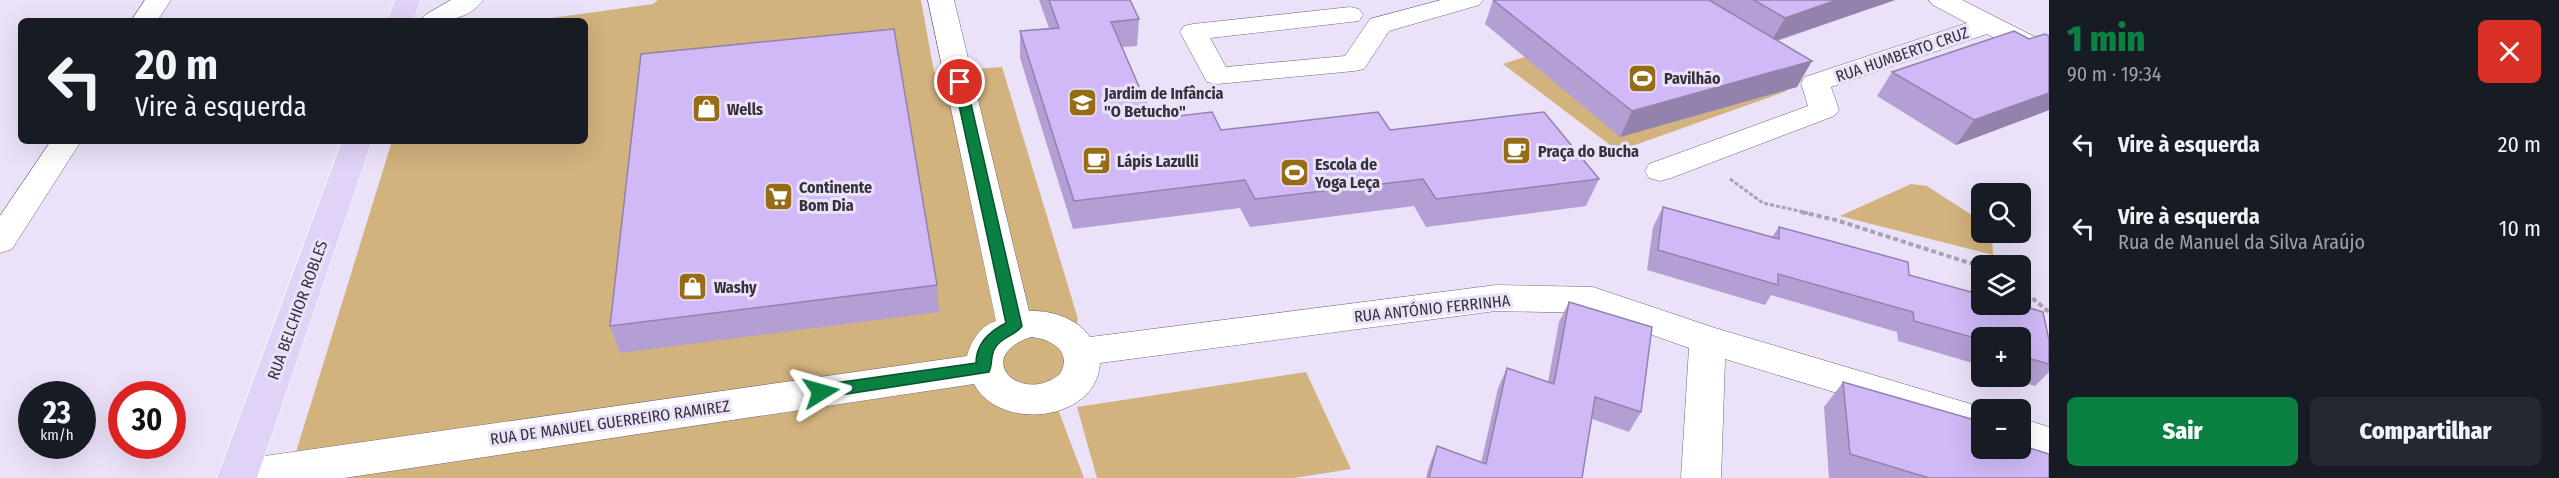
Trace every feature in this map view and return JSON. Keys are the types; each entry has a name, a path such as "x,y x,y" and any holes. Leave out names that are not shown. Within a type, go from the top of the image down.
{"main road":[{"path":"401,18 408,0"},
{"name":"RUA BELCHIOR ROBLES","path":"237,478 356,144"}],"street":[{"path":"146,18 158,0"},
{"path":"439,18 470,0"},
{"path":"941,0 1014,326"},
{"path":"1379,26 1342,7 1193,32 1217,76 1354,63 1379,26 1470,0"},
{"path":"1942,0 1982,12 2049,55"},
{"name":"RUA HUMBERTO CRUZ","path":"1698,156 1824,110 1805,77 1982,12"},
{"path":"0,241 64,144"},
{"path":"1660,171 1698,156"},
{"name":"RUA ANTÓNIO FERRINHA","path":"1082,352 1496,298 1593,300 1708,340 1971,419"},
{"path":"1048,325 1074,340 1082,352 1083,364 1079,376 1071,387 1059,395 1044,400 1028,400 1012,397 994,385 984,368 984,355 990,342 1000,332 1014,326 1048,325"},
{"path":"1701,478 1708,340"},
{"name":"RUA DE MANUEL GUERREIRO RAMIREZ","path":"237,478 984,368"},
{"path":"2031,437 2049,442"}],"path":[{"path":"1698,156 1763,203 1836,220 1971,263"},
{"path":"2031,297 2049,312"}],"shaded area":[{"path":"658,0 921,0 934,72 1002,67 1078,319 1056,404 1084,478 288,478 391,144 588,144 588,18 551,18 653,4"},
{"name":"Pavilhão","path":"1657,13 1787,91 1618,151 1503,64"},
{"path":"1911,184 1927,186 1971,215 1971,243 1992,243 1993,255 1840,216"},
{"path":"1306,372 1351,469 1294,478 1097,478 1077,407"}],"building":[{"path":"1049,0 1130,0 1139,19 1111,22 1153,119 1212,112 1221,130 1378,112 1390,130 1544,112 1599,179 1436,199 1423,179 1255,199 1245,180 1074,201 1020,31 1059,28"},
{"path":"1493,0 1709,0 1812,61 1632,111"},
{"path":"1754,0 1837,0 1785,18"},
{"name":"Continente Bom Dia","path":"894,29 937,285 610,326 641,54"},
{"path":"2014,31 2029,39 2045,34 2049,36 2049,93 1974,120 1892,72"},
{"path":"1663,207 1779,239 1779,227 1908,262 1909,275 1971,292 1971,315 2031,315 2031,308 2043,312 2049,340 2049,364 2031,359 2031,327 1971,327 1971,337 1914,321 1913,312 1778,274 1778,285 1658,250"},
{"path":"1569,302 1652,327 1641,412 1595,397 1582,478 1429,478 1437,446 1486,464 1507,368 1554,384"},
{"path":"1843,382 1971,419 1971,459 2031,459 2031,448 2049,454 2049,478 1929,478 1850,454"}],"place":[{"name":"Pavilhão","path":"1643,78"},
{"name":"Jardim de Infância \"O Betucho\"","path":"1083,102"},
{"name":"Wells","path":"706,109"},
{"name":"Praça do Bucha","path":"1517,151"},
{"name":"Lápis Lazulli","path":"1096,161"},
{"name":"Escola de Yoga Leça","path":"1294,173"},
{"name":"Continente Bom Dia","path":"778,196"},
{"name":"Washy","path":"693,287"}],"route":[{"path":"821,392 984,368 984,355 990,342 1000,332 1014,326 960,82"}]}
